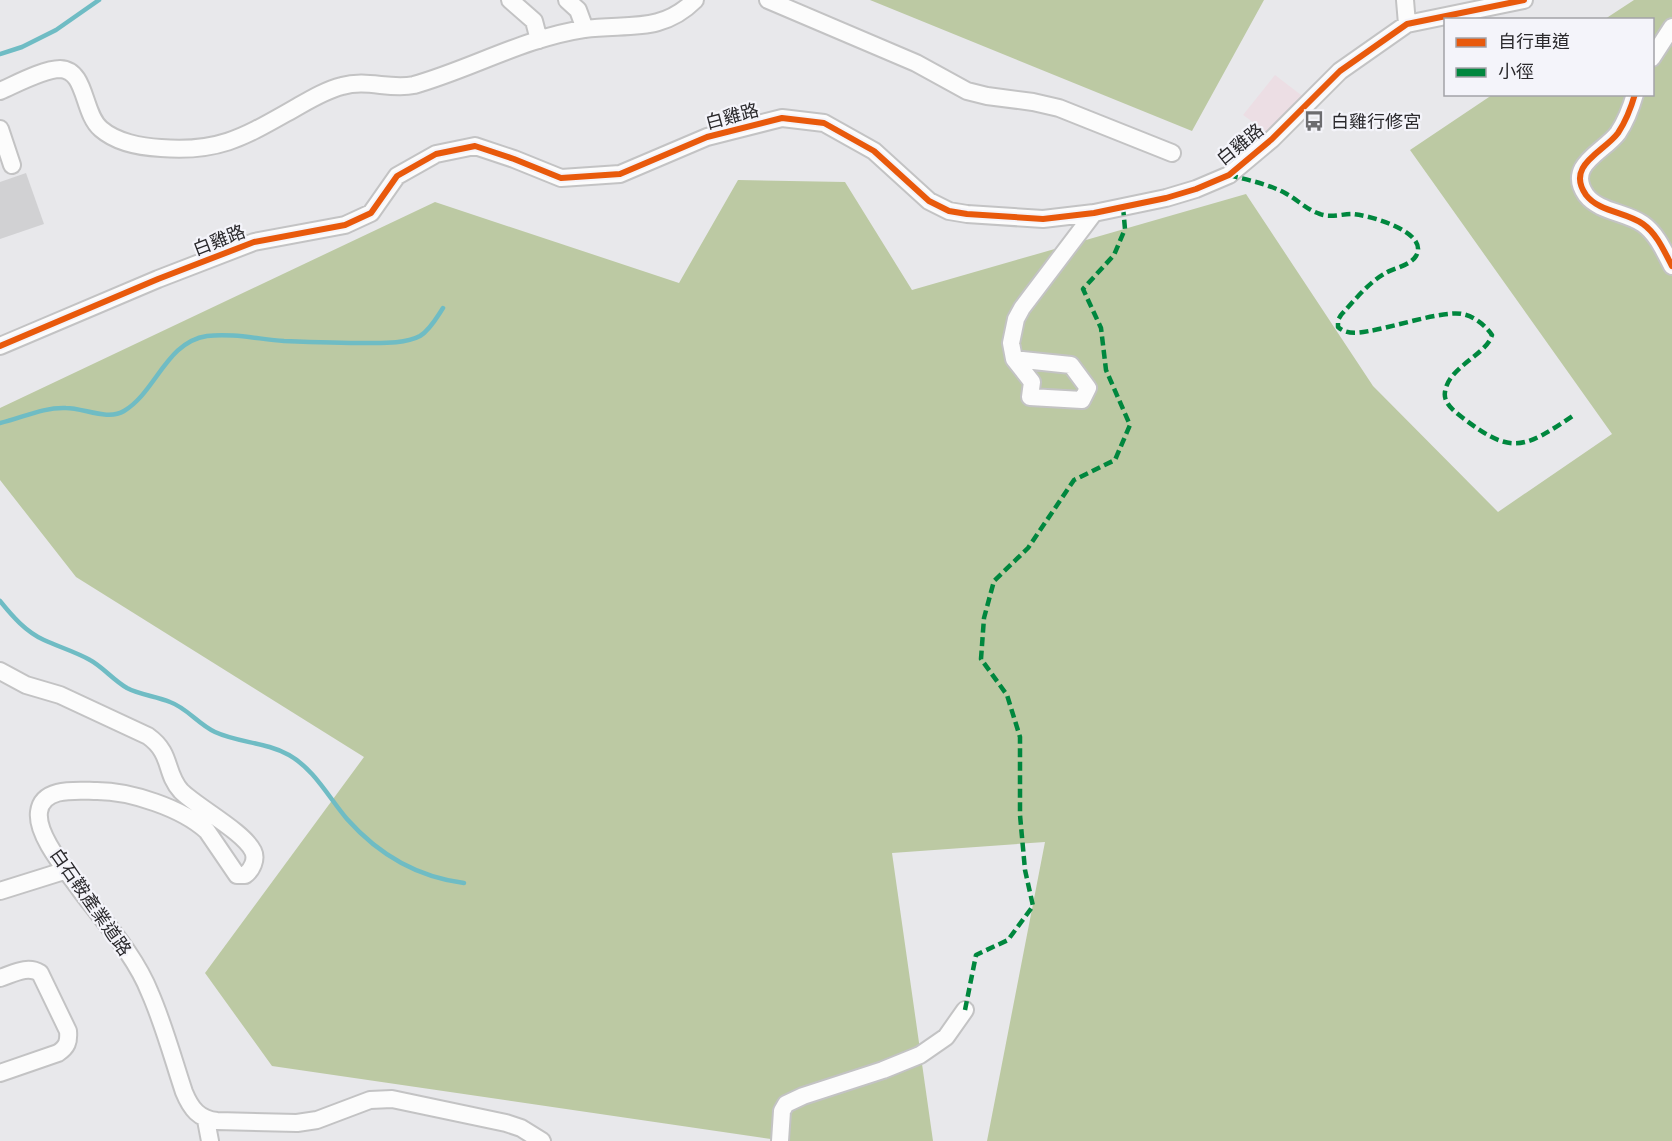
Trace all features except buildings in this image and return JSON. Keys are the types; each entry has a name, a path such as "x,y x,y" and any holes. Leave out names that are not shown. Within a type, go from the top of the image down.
{"street":[{"path":"510,0 534,21 539,40"},
{"path":"567,0 578,10 585,29"},
{"path":"0,91 48,72 59,69 70,71 77,77 90,116 100,128 110,135 129,142 160,148 203,148 241,138 316,96 341,86 359,83 401,88 414,86 539,40 585,29 659,23 681,13 695,0"},
{"path":"768,0 916,63 967,91 1059,108 1172,153"},
{"path":"1406,0 1407,24 1524,0"},
{"name":"白雞路","path":"0,346 158,279 254,242 345,225 371,213 398,176 436,154 476,147 561,178 620,174 707,137 782,118 824,123 874,151 929,201 949,210 967,214 1043,219 1094,213 1166,198 1196,189 1229,175 1272,139 1340,71 1407,24"},
{"path":"1654,56 1672,27"},
{"path":"1634,96 1619,131 1583,166 1580,182 1582,190 1589,199 1598,205 1629,216 1649,229 1659,241 1672,266"},
{"path":"0,129 12,165"},
{"path":"1014,358 1011,343 1012,332 1022,308 1094,213"},
{"name":"白石鞍產業道路","path":"0,671 26,685 60,695 153,740 164,753 180,790 243,839 254,852 255,858 249,872 241,876 234,872 207,831 183,814 134,797 105,791 52,794 46,798 39,811 39,820 44,834 67,870 131,957 150,991 189,1104 206,1120"},
{"path":"0,891 67,870"},
{"path":"0,978 33,969 40,973 68,1031 69,1040 66,1047 58,1053 0,1073"},
{"path":"780,1141 782,1111 793,1099 883,1071 920,1055 946,1037 965,1010"},
{"path":"210,1141 206,1120 297,1123 318,1120 370,1100 392,1099 506,1123 521,1128 542,1141"}],"shaded area":[{"path":"1275,75 1305,98 1267,132 1243,115"}],"green space":[{"path":"870,0 1264,0 1192,131"},
{"path":"1634,0 1672,0 1672,1141 987,1141 1045,842 892,853 933,1141 785,1141 272,1066 205,973 364,757 76,577 0,480 0,408 435,202 679,283 738,180 845,182 912,290 1246,194 1373,386 1498,512 1612,434 1410,150 1491,96 1654,96 1654,18 1607,18"}],"waterway":[{"path":"0,54 22,47 56,30 99,0"},
{"path":"0,423 57,408 118,414 135,403 171,357 181,348 193,340 207,336 315,342 401,342 414,339 424,333 443,308"},
{"path":"0,601 31,633 90,660 127,688 176,705 215,732 271,747 289,755 314,776 347,819 372,843 415,870 430,876 464,883"}],"marked path":[{"path":"1229,175 1278,190 1320,214 1332,216 1352,214 1383,221 1396,226 1414,239 1418,247 1416,256 1406,265 1384,274 1361,293 1341,315 1338,327 1349,332 1361,332 1454,313 1466,315 1479,322 1492,335 1490,340 1452,377 1447,384 1445,396 1453,410 1480,430 1494,438 1518,443 1543,435 1574,415"},
{"path":"965,1010 976,955 1008,940 1033,906 1025,870 1020,815 1020,737 1007,695 981,659 984,618 994,581 1028,548 1074,480 1115,460 1130,425 1106,370 1101,328 1083,289 1114,255 1125,229 1123,207"}],"cycle path":[{"path":"0,346 158,279 254,242 345,225 371,213 397,176 436,154 475,146 561,178 620,174 707,137 782,118 824,123 874,151 929,201 949,211 1043,219 1094,213 1166,198 1196,189 1229,175 1272,139 1340,71 1407,24 1524,0"},
{"path":"1634,96 1618,133 1583,167 1580,175 1581,185 1591,201 1636,220 1648,228 1660,243 1672,266"}],"place":[{"name":"白雞行修宮","path":"1314,121"}]}
